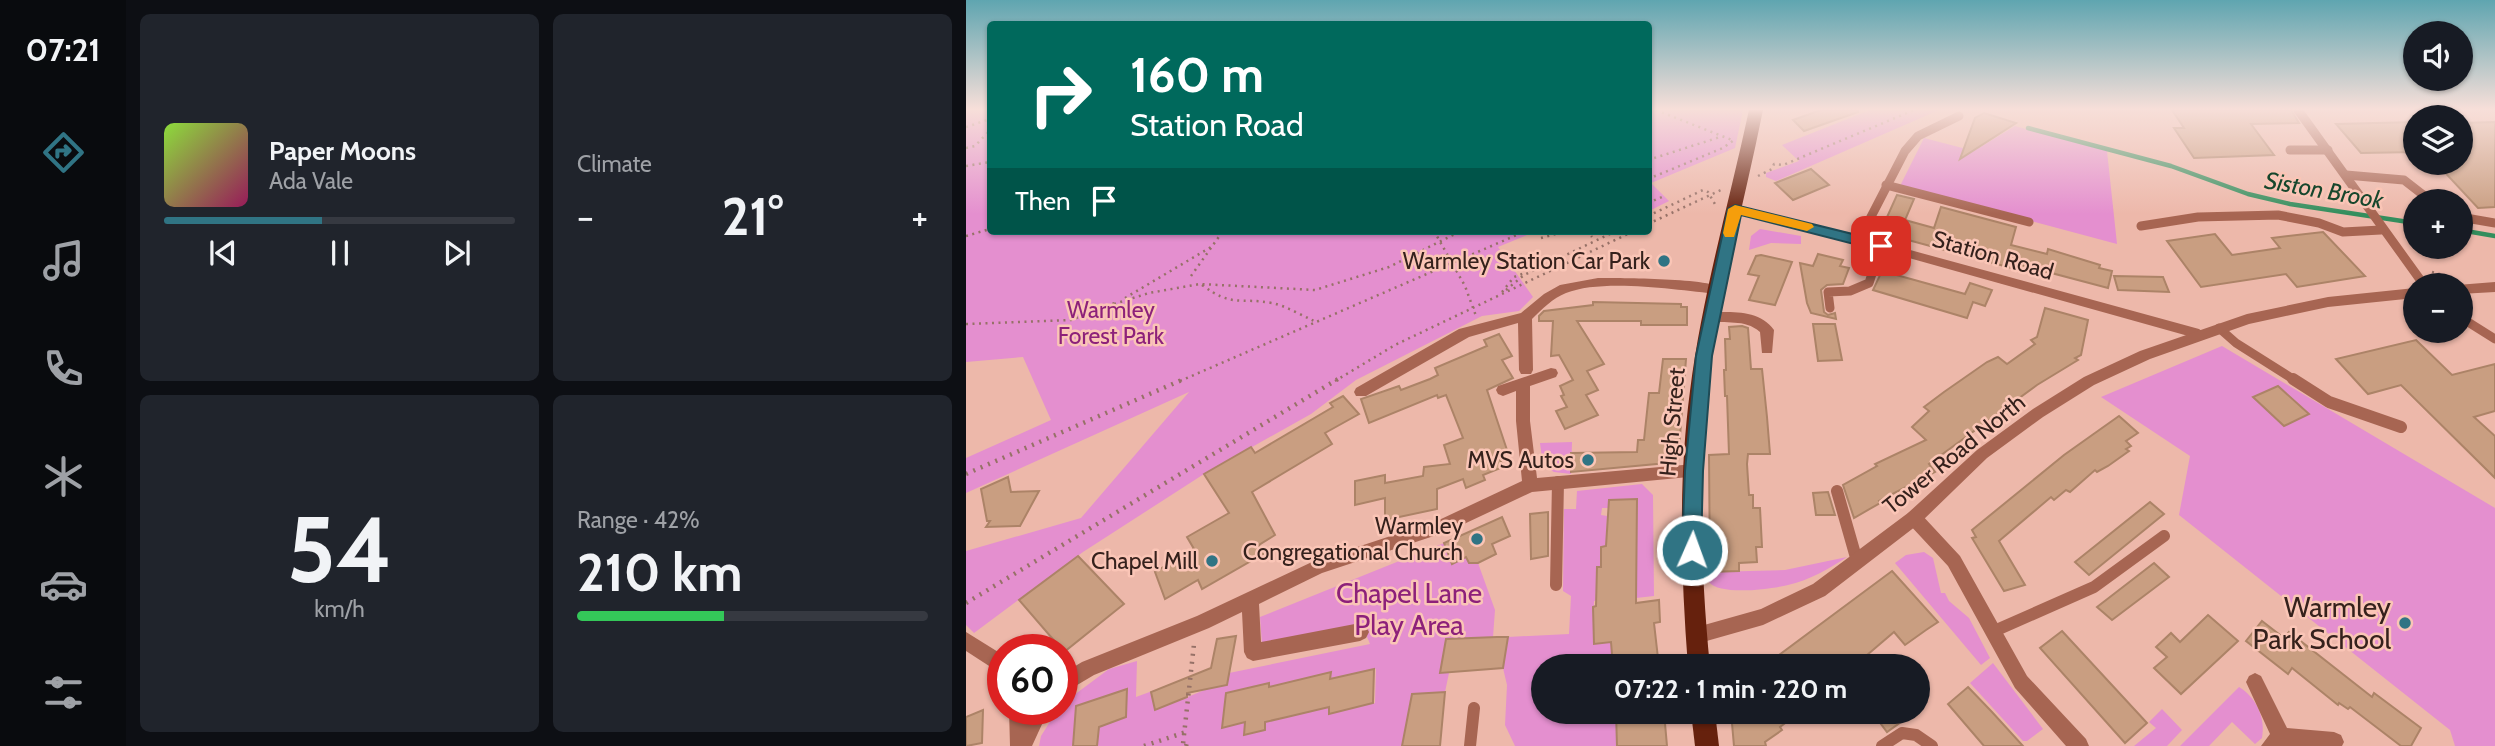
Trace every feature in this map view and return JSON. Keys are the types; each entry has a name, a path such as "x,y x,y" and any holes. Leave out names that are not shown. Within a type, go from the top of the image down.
{"main road":[{"name":"High Street","path":"1698,654 1692,550 1694,471 1704,356 1748,145"},
{"path":"1704,724 1707,746"}],"street":[{"name":"Station Road","path":"1735,209 1859,240 2199,334"},
{"path":"1360,392 1464,333 1525,317 1543,300 1565,288 1590,284 1718,289"},
{"path":"2473,285 2495,287"},
{"name":"Tower Road North","path":"1696,635 1763,617 1819,590 1914,517 1982,454 2038,413 2089,381 2219,328 2328,302 2403,294"},
{"path":"1525,317 1522,421 1530,485"},
{"path":"1712,317 1745,317 1756,321 1767,330 1767,349"},
{"path":"1503,390 1525,377 1551,373"},
{"path":"1078,673 1196,625 1318,566 1443,526 1530,485 1694,471"},
{"path":"1914,517 1954,561 2021,682 2079,746"},
{"path":"1250,599 1253,652 1360,632"},
{"path":"967,642 987,655"},
{"path":"2255,682 2276,742 2334,742"},
{"path":"1019,725 1021,746"},
{"path":"1021,746 1032,725"}],"lane":[{"path":"1859,240 1886,185 1912,145"},
{"path":"2324,145 2383,233 2415,273"},
{"path":"2290,150 2328,150"},
{"path":"2346,176 2404,180 2416,189"},
{"path":"1886,185 2029,222"},
{"path":"2141,226 2197,217 2278,215 2319,223 2343,232 2383,233"},
{"path":"2473,219 2495,223"},
{"path":"1830,308 1828,292 1850,291 1869,283 1881,246"},
{"path":"2473,326 2495,340"},
{"path":"2219,328 2236,343 2329,402 2402,427"},
{"path":"1556,585 1558,482"},
{"path":"1837,491 1857,561"},
{"path":"1992,632 2094,587 2164,536"},
{"path":"1470,746 1475,708"},
{"path":"1882,746 1902,733 1916,735 1932,746"}],"path":[{"path":"1652,159 1694,145"},
{"path":"1652,223 1730,184 1754,184 1757,176 1772,169 1774,164 1783,165 1831,145"},
{"path":"1652,177 1723,148"},
{"path":"966,166 987,162"},
{"path":"1652,214 1703,190"},
{"path":"1652,201 1662,197"},
{"path":"966,236 987,230"},
{"path":"1191,276 1220,235"},
{"path":"1438,235 1473,307"},
{"path":"966,324 1071,320 1149,293 1200,284 1315,290 1389,267 1452,235"},
{"path":"966,474 1517,235"},
{"path":"1541,238 1550,235"},
{"path":"1503,293 1510,284 1528,272 1607,235"},
{"path":"966,603 1395,345 1626,235"},
{"path":"1114,304 1211,247"},
{"path":"2423,268 2435,273"},
{"path":"1200,284 1220,298 1234,302 1273,303 1314,321"},
{"path":"1186,746 1186,743 1183,744 1196,625"},
{"path":"1144,746 1186,732"}],"green space":[{"name":"Warmley Forest Park","path":"966,145 987,145 987,235 1527,235 1498,247 1533,297 1519,311 1482,316 1356,380 1311,414 1204,474 1083,552 974,633 966,625 966,551 1081,518 1189,392 966,493 966,458 1051,420 1023,357 966,362"},
{"path":"1652,145 1736,145 1735,148 1652,183"},
{"path":"1782,145 1859,145 1776,181 1766,177 1766,173 1799,161"},
{"path":"1921,145 1950,145 1974,151 1984,145 2084,145 2107,151 2117,244 1900,186"},
{"path":"1652,184 1669,201 1652,210"},
{"path":"1760,229 1801,236 1801,244 1771,243 1749,250 1751,236"},
{"name":"Warmley Park School","path":"2222,346 2495,508 2495,746 2455,746 2450,730 2179,515 2190,456 2101,397"},
{"path":"1572,442 1571,474 1554,472 1543,466 1540,443"},
{"path":"1642,484 1653,495 1654,596 1636,598 1637,499 1609,500 1608,508 1602,508 1601,515 1607,516 1606,546 1601,547 1603,600 1594,601 1593,633 1655,626 1656,638 1632,654 1531,654 1531,724 1616,724 1617,746 1515,746 1505,725 1507,685 1503,668 1508,637 1569,634 1571,596 1563,591 1564,509 1576,509 1577,491"},
{"name":"Chapel Lane Play Area","path":"1444,543 1452,564 1466,557 1469,563 1478,563 1495,610 1493,637 1446,639 1440,672 1449,673 1445,692 1412,694 1402,746 1039,746 1048,725 1078,725 1078,692 1109,669 1137,661 1136,697 1155,690 1156,710 1207,689 1227,685 1229,673 1370,644 1363,627 1262,644 1260,617","holes":["1376,669 1375,703 1329,714 1329,707 1265,722 1265,730 1245,735 1245,722 1222,728 1226,693 1269,683 1269,687 1330,672 1330,679"]},
{"path":"1924,552 1933,558 1941,593 1945,593 1949,601 1969,618 1990,658 1981,665 1895,563 1906,555"},
{"path":"1847,557 1811,577 1780,587 1734,590 1709,582 1710,572 1785,570"},
{"path":"1993,663 2043,729 2027,741 2023,741 1970,683"},
{"path":"2239,687 2255,702 2261,716 2262,738 2255,744 2232,722 2209,746 2180,746"},
{"path":"2162,709 2182,730 2167,746 2134,746 2156,728 2149,722"}],"building":[{"path":"1965,145 1982,145 1960,159"},
{"path":"2185,145 2266,145 2274,155 2194,158"},
{"path":"2354,145 2403,145 2403,152 2361,153"},
{"path":"2473,145 2495,145 2495,207 2478,208 2473,203 2473,189 2460,189 2447,175 2473,175"},
{"path":"1811,169 1829,185 1793,200 1775,183"},
{"path":"1897,195 1914,199 1905,220 1934,228 1941,207 2016,227 2011,245 2047,254 2048,249 2100,265 2099,268 2112,271 2108,288 2021,265 2019,270 1897,237 1895,242 1878,237"},
{"path":"2323,232 2365,276 2297,287 2286,274 2201,287 2167,241 2215,234 2232,255 2280,248 2272,238"},
{"path":"1818,254 1843,260 1840,266 1849,268 1843,284 1827,285 1821,290 1824,312 1828,315 1835,313 1836,319 1811,313 1807,303 1800,263 1813,266"},
{"path":"1756,256 1792,262 1775,305 1749,300 1759,276 1748,274"},
{"path":"1882,271 1965,294 1970,283 1992,290 1985,306 1973,302 1967,318 1873,290"},
{"path":"2114,276 2163,277 2169,292 2118,290"},
{"path":"1593,302 1681,304 1681,307 1687,307 1687,325 1641,325 1641,321 1577,321 1604,364 1587,371 1598,390 1586,395 1598,415 1565,429 1556,411 1567,407 1561,396 1564,395 1560,386 1573,380 1559,355 1551,356 1553,321 1539,321 1539,316 1544,311 1593,305"},
{"path":"2045,308 2088,320 2081,355 2075,358 2078,360 2037,385 1929,464 1935,472 1879,501 1880,503 1854,518 1843,485 1877,466 1875,464 1926,440 1912,427 1929,411 1924,407 1987,362 1998,357 2007,364 2035,344 2031,340 2037,337"},
{"path":"1813,324 1835,324 1842,360 1818,361"},
{"path":"1729,327 1748,328 1751,369 1762,369 1767,417 1770,454 1748,454 1747,464 1749,495 1753,495 1753,508 1760,508 1762,547 1756,547 1757,562 1739,563 1739,571 1710,572 1709,455 1729,454 1725,339 1730,339"},
{"path":"1499,334 1512,356 1502,360 1513,378 1487,390 1508,453 1499,456 1503,467 1483,475 1485,480 1466,488 1463,479 1437,489 1437,509 1385,520 1385,498 1355,505 1355,481 1385,475 1385,483 1423,476 1424,467 1450,464 1444,445 1463,438 1446,395 1438,398 1437,395 1369,423 1361,399 1399,386 1401,390 1430,379 1438,375 1435,368 1487,346 1484,340"},
{"path":"2403,343 2419,343 2452,375 2495,364 2495,411 2474,417 2495,436 2495,478 2401,385 2368,394 2336,359"},
{"path":"1663,359 1686,359 1678,462 1571,472 1571,453 1637,452 1638,440 1644,440 1649,393 1659,393"},
{"path":"2278,386 2309,414 2284,426 2253,397"},
{"path":"1343,396 1359,414 1325,433 1332,444 1252,492 1275,535 1259,545 1263,554 1202,589 1198,580 1165,599 1155,572 1194,549 1187,537 1229,513 1204,474 1251,447 1255,453 1333,407 1330,403"},
{"path":"2119,416 2138,433 2126,441 2131,446 2126,449 2129,451 2108,466 2097,472 2095,470 2070,492 2066,490 2054,500 2051,497 1999,541 2025,585 2004,591 1972,538 1976,537 1972,530 2064,455"},
{"path":"1008,477 1011,492 1039,491 1020,526 986,527 990,521 987,521 981,489"},
{"path":"1828,492 1835,515 1816,515 1813,493"},
{"path":"1637,499 1636,603 1659,600 1660,622 1654,623 1658,654 1612,654 1611,642 1594,644 1593,607 1596,606 1597,567 1601,567 1601,547 1606,546 1609,500"},
{"path":"2150,502 2164,514 2089,575 2075,562"},
{"path":"1548,512 1548,556 1531,559 1530,514"},
{"name":"Warmley Congregational Church","path":"1502,517 1510,536 1492,544 1496,554 1478,563 1469,563 1466,557 1452,564 1444,543"},
{"path":"1078,556 1124,604 1078,641 1078,634 1048,634 1019,600"},
{"path":"2154,563 2169,577 2112,620 2097,607"},
{"path":"1892,571 1938,622 1905,645 1894,632 1868,654 1780,654"},
{"path":"2208,615 2238,641 2181,694 2154,668 2167,657 2156,647 2171,633 2180,642"},
{"path":"2262,621 2284,638 2289,632 2372,697 2374,693 2421,728 2411,746 2401,746 2350,707 2348,709 2339,703 2338,705 2292,668 2288,674 2246,641"},
{"path":"2062,631 2147,723 2125,743 2040,648"},
{"path":"1236,636 1227,685 1187,693 1187,697 1155,710 1151,692 1211,668 1217,639"},
{"path":"1508,637 1503,668 1440,673 1446,639"},
{"path":"1374,669 1373,703 1329,714 1329,707 1265,722 1265,730 1244,735 1245,722 1222,728 1226,693 1269,683 1269,687 1331,672 1330,679"},
{"path":"1968,687 2023,746 1984,746 1948,704"},
{"path":"1127,689 1126,717 1099,727 1097,746 1073,746 1075,725 1078,725 1078,705"},
{"path":"1445,692 1440,746 1402,746 1412,694"},
{"path":"983,710 982,743 966,746 966,717"},
{"path":"1616,724 1665,724 1667,746 1617,746"},
{"path":"1732,724 1784,724 1780,727 1782,730 1765,742 1766,746 1734,746"},
{"path":"1881,724 1898,724 1887,732"}],"waterway":[{"name":"Siston Brook","path":"2091,145 2171,166 2248,194 2290,204 2403,221"},
{"name":"Siston Brook","path":"2473,232 2495,236"}],"slow traffic":[{"path":"1729,233 1735,209 1807,227"}],"place":[{"name":"Warmley Station Car Park","path":"1664,261"},
{"name":"MVS Autos","path":"1588,460"},
{"name":"Warmley Congregational Church","path":"1477,539"},
{"name":"Chapel Mill","path":"1212,561"},
{"name":"Warmley Park School","path":"2405,623"}],"route":[{"path":"1692,550 1694,471 1704,356 1735,209 1881,246"}]}
